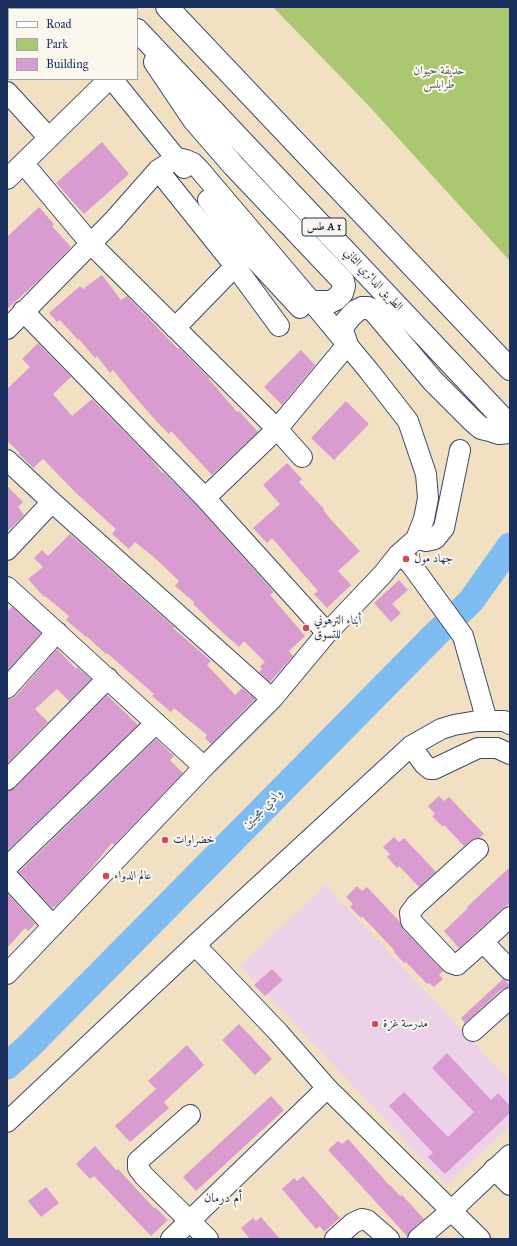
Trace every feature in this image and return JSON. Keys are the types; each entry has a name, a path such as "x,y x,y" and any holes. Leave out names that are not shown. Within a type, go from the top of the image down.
{"highway":[{"name":"طس A 1","path":"167,7 510,369"},
{"path":"138,31 156,66 194,120 233,165 343,281 344,286 342,293 336,298 330,302 312,302"},
{"name":"الطريق الدائري الثاني","path":"138,31 510,426"},
{"path":"343,350 342,330 347,320 356,311 362,308 368,308 374,311 433,381 474,422 481,428 499,433 510,432"}],"street":[{"path":"7,179 108,80"},
{"path":"113,80 177,158 242,259 279,326"},
{"path":"7,92 49,138"},
{"path":"7,329 113,221 158,170 177,158 193,163 312,302 360,377 388,415 404,442 414,468 418,493 413,514 398,555"},
{"path":"24,164 91,244 277,429 302,457"},
{"path":"7,974 204,767 272,699 327,633 383,574 398,555 416,539 424,520 428,498 426,474 408,421 343,350 306,315 242,259 158,170"},
{"path":"175,328 242,259"},
{"path":"23,311 205,498 327,633"},
{"path":"205,498 277,429 343,350"},
{"path":"416,539 426,541 435,539 444,528 460,450"},
{"path":"7,460 272,699"},
{"path":"7,550 52,502"},
{"path":"398,555 410,563 463,636 488,721"},
{"path":"11,598 57,632 204,767"},
{"path":"7,688 57,632"},
{"path":"7,780 108,678"},
{"path":"7,1122 195,945 411,746 441,729 470,722 504,721 510,724"},
{"path":"7,867 156,723"},
{"path":"411,746 424,764 434,769 478,748 497,748 510,754"},
{"path":"478,849 416,905 410,913 411,921 451,963 457,965 510,917"},
{"path":"7,876 53,926"},
{"path":"483,942 510,970"},
{"path":"195,945 278,1032 327,1088 480,1239"},
{"path":"473,1031 510,998"},
{"path":"171,1239 327,1088"},
{"path":"190,1115 138,1161 138,1168 144,1176 208,1239"},
{"path":"418,1239 451,1211 510,1155"},
{"path":"494,1169 510,1185"},
{"path":"335,1239 353,1223 362,1219 367,1220 389,1239"}],"shaded area":[{"name":"مدرسة غزة","path":"325,885 510,1081 510,1126 447,1185 240,966"}],"green space":[{"name":"حديقة حيوان طرابلس","path":"273,7 510,7 510,261 368,105"}],"building":[{"path":"102,142 129,174 84,214 56,183"},
{"path":"39,207 54,224 52,226 71,247 38,281 7,309 7,237"},
{"path":"102,275 121,300 127,296 178,349 179,348 209,378 237,412 239,411 258,432 212,475 171,431 169,434 158,423 113,370 110,373 97,356 95,358 60,320 57,322 49,313 80,286 83,289"},
{"path":"38,343 71,377 53,394 72,416 92,399 151,459 162,473 163,472 197,506 274,592 270,595 305,636 289,651 293,656 270,682 259,672 262,669 260,666 265,662 244,641 239,647 221,631 193,604 194,602 175,586 179,581 156,559 135,542 129,549 112,534 116,529 76,493 43,459 33,468 7,441 7,389 30,367 22,359"},
{"path":"301,350 315,365 282,405 264,387"},
{"path":"346,401 369,424 334,460 311,438"},
{"path":"287,463 302,479 299,482 360,551 338,571 351,585 327,608 314,594 318,591 272,538 267,543 253,528 280,504 263,485"},
{"path":"7,486 23,502 18,507 24,515 7,532"},
{"path":"70,534 211,661 207,665 235,695 242,688 255,699 211,744 205,738 207,735 174,708 171,712 152,696 154,694 66,620 69,616 45,596 44,597 28,579 43,567 34,558 42,550 48,556"},
{"path":"399,580 408,590 392,604 401,613 391,622 374,603"},
{"path":"12,607 41,633 7,671 7,612"},
{"path":"57,649 76,669 77,667 91,679 69,701 57,689 35,709 48,722 7,764 7,699 11,699 16,696"},
{"path":"107,695 138,725 7,851 7,791 15,788"},
{"path":"156,739 174,756 170,760 183,773 114,845 112,843 83,878 55,907 54,906 52,908 19,872"},
{"path":"439,796 444,801 449,797 484,834 479,838 471,840 464,846 444,825 443,827 432,816 435,814 428,806"},
{"path":"394,837 399,842 404,838 436,872 419,887 399,866 397,868 387,857 390,854 383,847"},
{"path":"510,867 510,903 459,948 444,931 468,908 467,907"},
{"path":"357,886 362,891 367,887 400,922 403,929 443,971 439,975 443,979 434,987 429,983 427,984 406,962 404,963 394,952 395,951 362,916 361,918 350,907 353,904 346,897"},
{"path":"7,893 35,924 28,931 25,928 7,948"},
{"path":"272,969 283,980 265,996 254,985"},
{"path":"503,979 510,985 510,987 502,989 465,1023 461,1018"},
{"path":"239,1024 272,1059 255,1075 222,1040"},
{"path":"187,1045 204,1065 164,1102 169,1108 130,1142 115,1126 156,1089 148,1081"},
{"path":"447,1053 491,1100 498,1093 510,1106 510,1113 445,1174 428,1157 433,1153 389,1106 404,1092 448,1137 474,1112 432,1068"},
{"path":"271,1096 284,1110 196,1191 183,1177"},
{"path":"348,1139 389,1185 400,1196 402,1195 424,1219 411,1230 407,1236 328,1150 338,1141 342,1144"},
{"path":"95,1146 116,1170 118,1169 154,1208 155,1207 168,1220 151,1236 94,1176 90,1179 76,1164"},
{"path":"303,1176 340,1218 324,1232 320,1226 316,1229 282,1189 294,1178 297,1181"},
{"path":"46,1187 59,1203 41,1217 28,1201"},
{"path":"261,1217 280,1239 250,1239 241,1228 253,1218 256,1221"}],"waterway":[{"name":"وادي مجينين","path":"7,1066 29,1046 437,633 471,601 510,546"}],"place":[{"name":"جهاد مول","path":"406,559"},
{"name":"أبناء الترهوني للتسوق","path":"306,628"},
{"name":"خضراوات","path":"165,840"},
{"name":"عالم الدواء","path":"106,876"},
{"name":"مدرسة غزة","path":"375,1024"}],"district":[{"name":"أم درمان","path":"223,1199"}]}
